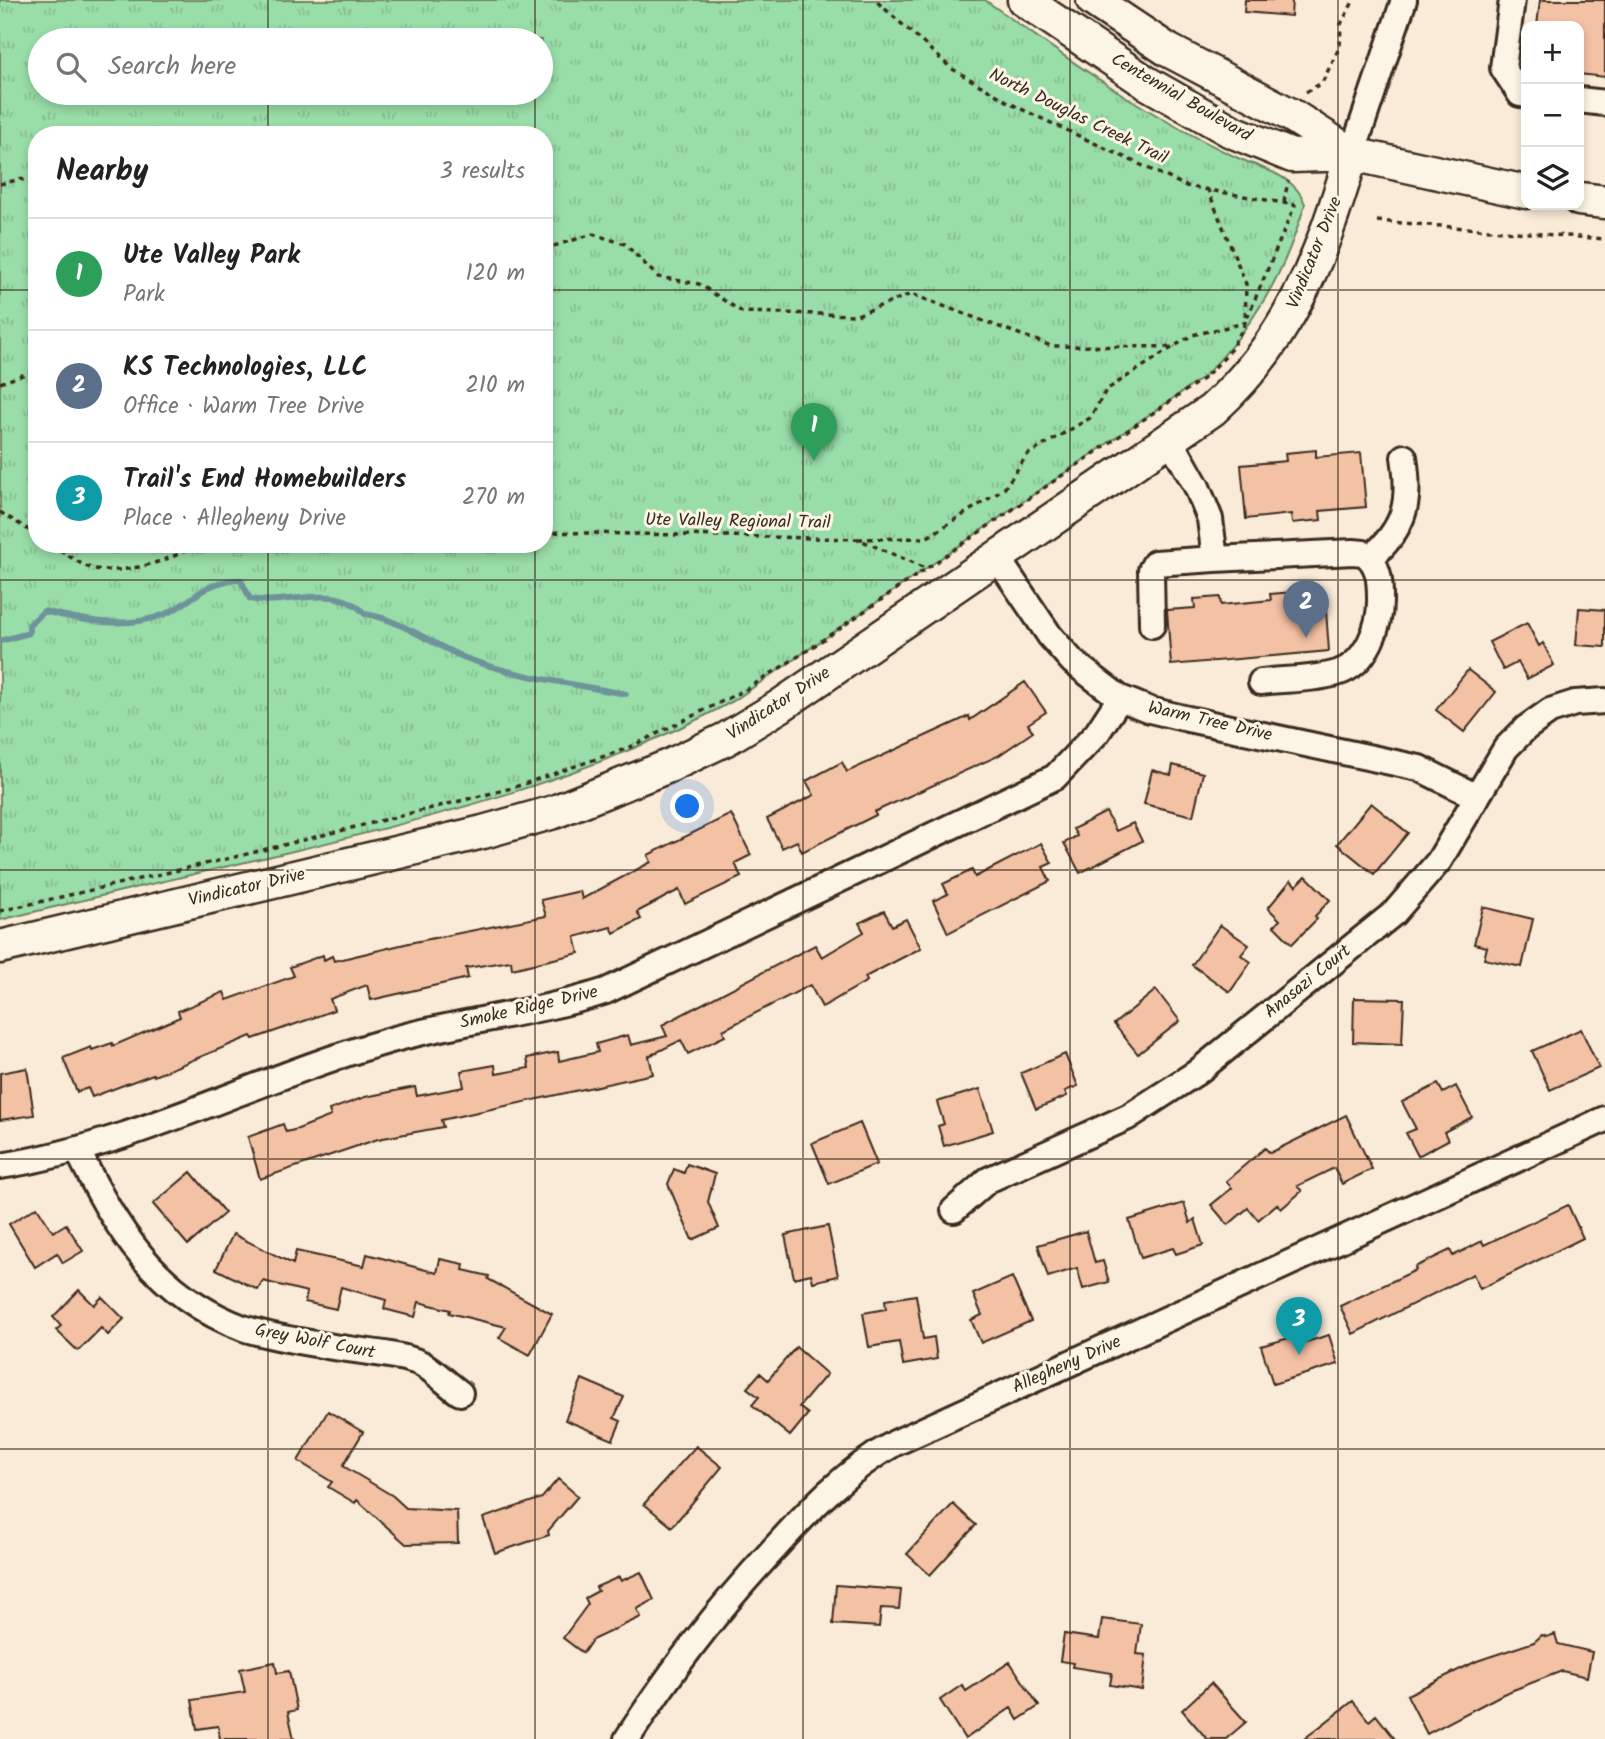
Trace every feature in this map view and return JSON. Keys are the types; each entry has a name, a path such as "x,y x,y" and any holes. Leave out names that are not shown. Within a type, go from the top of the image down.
{"main road":[{"name":"Centennial Boulevard","path":"1024,0 1147,83 1231,131 1292,156 1352,154 1521,191"},
{"name":"Centennial Boulevard","path":"1093,0 1168,50 1291,115 1352,154"},
{"name":"Vindicator Drive","path":"0,947 483,832 554,812 669,766 726,738 998,559 1212,410 1238,386 1279,336 1301,298 1330,227 1352,154"},
{"path":"1584,200 1605,202"}],"street":[{"path":"1352,154 1404,0"},
{"path":"1512,0 1503,68 1521,94"},
{"path":"1584,101 1605,103"},
{"path":"1170,439 1197,487 1210,519 1215,559"},
{"path":"1371,558 1393,535 1407,503 1404,457"},
{"path":"1152,625 1151,570 1155,563 1353,552 1371,558"},
{"path":"1261,682 1338,673 1357,660 1368,645 1381,617 1380,583 1371,558"},
{"name":"Warm Tree Drive","path":"998,559 1050,636 1073,662 1120,698 1150,710 1188,719 1419,768 1478,797"},
{"name":"Smoke Ridge Drive","path":"0,1166 77,1149 384,1042 572,1002 606,991 1055,777 1090,740 1120,698"},
{"name":"Anasazi Court","path":"954,1210 988,1180 1128,1117 1196,1073 1394,913 1439,861 1506,748 1526,728 1550,711 1575,703 1605,701"},
{"name":"Allegheny Drive","path":"627,1739 661,1686 733,1593 826,1490 861,1462 895,1443 1605,1119"},
{"name":"Grey Wolf Court","path":"77,1149 107,1210 130,1245 153,1271 191,1300 244,1328 420,1363 460,1394"}],"path":[{"name":"North Douglas Creek Trail","path":"875,0 951,68 1017,107 1186,186 1295,205 1245,323"},
{"path":"1306,92 1322,83 1340,46 1341,24 1354,0"},
{"path":"0,184 21,179 28,182"},
{"path":"1284,202 1289,179"},
{"path":"0,911 235,858 512,788 628,748 747,689 1204,378 1227,355 1245,323 1246,284 1208,189"},
{"path":"1377,221 1605,239"},
{"path":"553,246 593,234 625,244 659,277 699,284 742,312 857,315 911,293 1051,346 1175,346"},
{"path":"858,539 926,538 1004,489 1027,455 1090,418 1106,390 1192,335 1245,323"},
{"path":"0,383 28,373"},
{"path":"0,512 28,529"},
{"name":"Ute Valley Regional Trail","path":"553,532 858,539 925,568"},
{"path":"67,553 93,569 131,568 180,553"}],"green space":[{"path":"0,0 985,0 1139,105 1204,142 1277,175 1301,194 1305,204 1297,230 1266,297 1238,338 1204,377 735,700 628,751 573,772 461,808 347,838 0,920"}],"building":[{"path":"1245,0 1292,0 1291,16 1244,12"},
{"path":"1540,0 1605,0 1605,77 1584,75 1584,21 1538,21"},
{"path":"1316,450 1316,457 1361,453 1366,507 1320,511 1321,520 1292,523 1291,514 1246,519 1241,465 1286,461 1285,453"},
{"path":"1294,592 1295,599 1325,597 1329,651 1171,665 1167,610 1195,608 1194,599 1220,597 1221,605 1271,600 1270,594"},
{"path":"1579,608 1605,610 1605,647 1576,645"},
{"path":"1527,623 1539,646 1543,643 1554,665 1527,679 1518,662 1503,670 1489,642"},
{"path":"1468,670 1496,692 1464,732 1436,710"},
{"path":"1025,682 1046,712 1028,724 1033,732 998,756 874,812 876,815 802,852 797,841 782,848 767,819 814,795 806,781 842,762 847,772 969,716 970,720"},
{"path":"1173,765 1203,773 1193,816 1144,804 1152,770 1171,775"},
{"path":"1371,803 1408,833 1374,874 1337,844"},
{"path":"1106,812 1116,831 1133,823 1142,841 1080,873 1064,843 1077,836 1073,829"},
{"path":"731,814 751,855 735,863 741,877 685,904 679,890 637,912 641,919 614,933 611,927 575,937 579,953 512,969 511,961 466,968 468,978 371,1000 367,985 330,999 334,1010 253,1039 251,1036 154,1076 153,1074 92,1097 88,1088 77,1092 63,1058 91,1047 92,1050 112,1043 113,1046 180,1017 178,1011 224,992 227,1000 294,976 290,967 323,955 324,960 332,956 334,961 546,916 541,900 580,891 582,899 651,862 648,855"},
{"path":"1041,843 1052,863 1043,867 1050,881 948,933 933,901 948,894 943,884 972,870 975,877"},
{"path":"1306,876 1330,900 1315,916 1317,919 1292,944 1274,926 1280,920 1268,908 1291,880 1296,886"},
{"path":"1483,907 1533,919 1522,967 1484,959 1487,947 1474,944"},
{"path":"884,911 892,926 906,919 921,948 865,977 867,981 822,1007 810,985 723,1030 725,1036 688,1054 681,1040 649,1056 653,1074 441,1120 443,1127 378,1139 260,1179 248,1137 283,1124 286,1132 298,1129 331,1116 329,1110 365,1097 415,1087 417,1096 464,1087 461,1071 495,1065 496,1074 529,1068 527,1058 558,1052 559,1061 598,1052 596,1044 628,1035 631,1045 667,1036 662,1025 815,945 822,957 864,932 859,923"},
{"path":"1220,925 1249,945 1241,955 1251,962 1230,992 1192,965"},
{"path":"1156,990 1180,1021 1138,1054 1114,1024"},
{"path":"1354,998 1404,999 1402,1044 1353,1042"},
{"path":"1581,1029 1599,1068 1550,1090 1532,1051"},
{"path":"1065,1054 1078,1086 1065,1091 1067,1096 1036,1109 1021,1073"},
{"path":"27,1068 34,1115 0,1120 0,1073"},
{"path":"1438,1084 1443,1093 1456,1086 1472,1117 1444,1132 1448,1140 1418,1156 1406,1133 1416,1129 1402,1102"},
{"path":"980,1089 993,1131 944,1146 938,1126 944,1124 937,1102"},
{"path":"1346,1115 1372,1169 1342,1184 1334,1168 1297,1186 1302,1191 1281,1209 1277,1204 1258,1220 1248,1208 1228,1225 1211,1205 1232,1188 1226,1181 1265,1148 1270,1153"},
{"path":"860,1123 877,1164 829,1184 812,1143"},
{"path":"687,1164 715,1174 708,1202 719,1228 692,1240 668,1184 674,1169 684,1173"},
{"path":"191,1172 225,1213 188,1245 153,1204"},
{"path":"1184,1203 1190,1223 1195,1219 1203,1245 1176,1254 1173,1248 1141,1258 1129,1220"},
{"path":"1568,1205 1583,1238 1480,1289 1473,1274 1353,1334 1340,1306 1416,1270 1415,1267 1450,1250 1453,1256 1482,1241 1484,1245"},
{"path":"37,1207 53,1232 66,1224 83,1251 63,1263 57,1253 35,1267 9,1224"},
{"path":"828,1226 838,1276 813,1282 811,1274 794,1278 785,1235"},
{"path":"1086,1231 1095,1263 1103,1261 1109,1282 1083,1289 1077,1268 1048,1277 1038,1245"},
{"path":"233,1234 293,1264 296,1251 364,1266 367,1254 437,1273 440,1259 464,1264 463,1270 489,1276 488,1279 552,1314 530,1355 499,1338 506,1327 449,1313 450,1310 419,1302 415,1317 384,1309 386,1300 341,1287 336,1309 305,1302 307,1292 263,1281 258,1290 216,1269"},
{"path":"1012,1277 1031,1321 981,1343 971,1320 982,1315 973,1294"},
{"path":"79,1290 94,1305 102,1297 124,1319 108,1335 101,1328 78,1351 56,1330 61,1326 53,1317"},
{"path":"916,1295 923,1339 934,1337 937,1359 903,1365 899,1342 869,1347 863,1313 886,1309 885,1300"},
{"path":"1329,1335 1338,1364 1273,1384 1261,1346 1296,1336 1299,1344"},
{"path":"796,1347 827,1374 799,1407 808,1414 790,1436 752,1405 759,1397 747,1388 760,1373 768,1380"},
{"path":"582,1379 624,1397 614,1418 621,1421 613,1440 565,1420"},
{"path":"328,1411 363,1432 343,1466 393,1496 406,1508 457,1511 458,1543 406,1544 357,1500 355,1503 328,1487 332,1482 298,1461"},
{"path":"696,1446 722,1467 672,1527 644,1504"},
{"path":"558,1479 578,1496 548,1531 549,1535 495,1553 483,1518 542,1498"},
{"path":"953,1504 976,1525 930,1575 907,1554"},
{"path":"641,1572 654,1600 637,1609 641,1617 592,1640 583,1653 563,1638 588,1604 585,1598 598,1591 596,1587 619,1577 621,1581"},
{"path":"836,1585 901,1590 899,1609 881,1608 879,1627 833,1624"},
{"path":"1102,1619 1141,1624 1137,1654 1146,1655 1142,1690 1110,1685 1112,1673 1072,1667 1073,1663 1060,1661 1064,1634 1099,1639"},
{"path":"1555,1634 1558,1644 1592,1652 1587,1677 1562,1671 1503,1694 1427,1734 1407,1695 1477,1661 1534,1642 1542,1635 1547,1637"},
{"path":"275,1662 277,1673 289,1671 297,1710 288,1712 294,1739 220,1739 218,1726 197,1729 192,1700 245,1692 240,1669"},
{"path":"1010,1662 1039,1706 1018,1720 1011,1708 965,1739 940,1700 962,1685 966,1691"},
{"path":"1211,1683 1246,1722 1226,1739 1207,1739 1182,1710"},
{"path":"1353,1701 1369,1721 1376,1715 1395,1739 1304,1739"}],"waterway":[{"path":"0,641 29,633 29,625 44,611 104,622 134,622 174,610 217,584 241,580 250,599 265,601 325,596 340,598 365,614 391,621 468,659 526,675 626,694"}],"place":[{"name":"Ute Valley Park","path":"814,461"},
{"name":"KS Technologies, LLC","path":"1306,638"},
{"name":"Trail's End Homebuilders","path":"1299,1355"}]}
